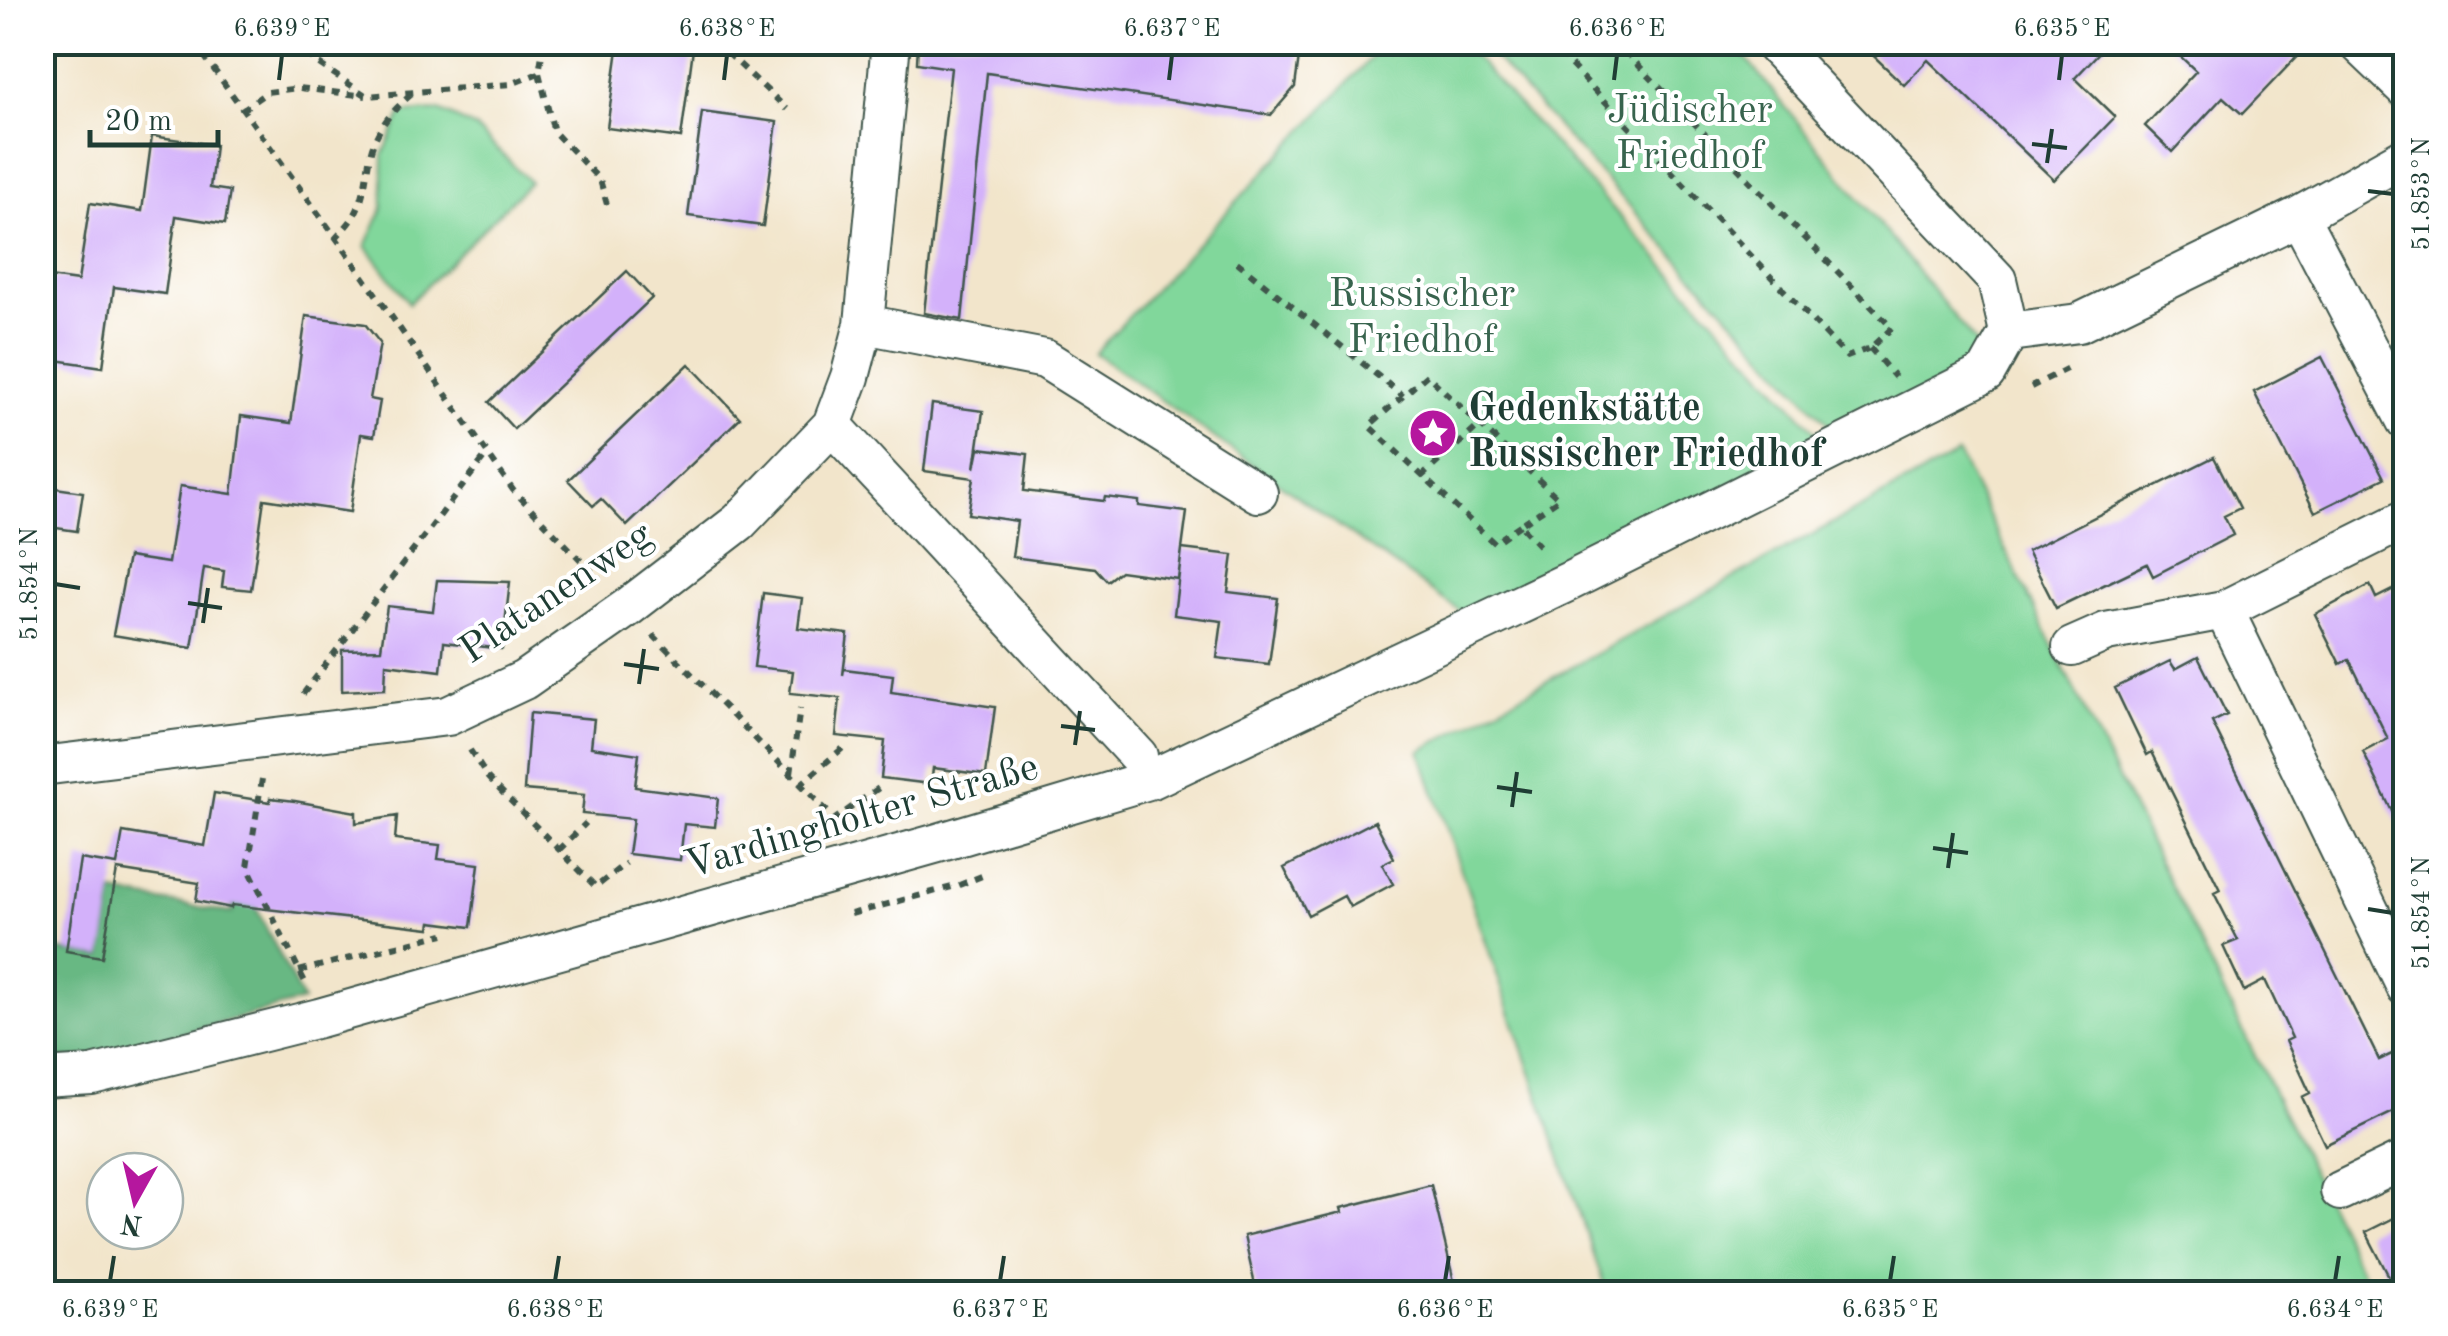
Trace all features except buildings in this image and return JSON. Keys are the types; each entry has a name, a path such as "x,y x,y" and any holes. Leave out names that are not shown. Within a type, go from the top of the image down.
{"street":[{"name":"Platanenweg","path":"42,766 448,716 524,680 739,522 832,425 864,324 891,42"},
{"path":"1772,42 1996,280 2009,332 2079,322 2299,216 2406,156"},
{"path":"2357,42 2406,89"},
{"path":"2299,216 2406,421"},
{"path":"864,324 1045,359 1258,493"},
{"name":"Vardingholter Straße","path":"42,1078 92,1075 319,1018 1152,779 1570,581 1986,373 2009,332"},
{"path":"832,425 1138,756"},
{"path":"2072,647 2106,632 2224,610 2406,519"},
{"path":"2224,610 2406,987"},
{"path":"2340,1191 2406,1159"}],"path":[{"path":"194,42 513,490 834,819 884,785"},
{"path":"296,42 316,62 367,96"},
{"path":"544,42 538,73 554,132 600,180 608,208"},
{"path":"716,42 786,109"},
{"path":"1550,42 1847,358 1870,348 1892,328 1616,42"},
{"path":"242,110 266,92 299,88 367,96 511,84 538,73"},
{"path":"335,239 354,218 382,127 414,92"},
{"path":"1237,262 1402,396"},
{"path":"1428,375 1481,424 1559,499 1494,543 1369,426 1428,375"},
{"path":"1421,476 1481,424"},
{"path":"319,1018 248,867 268,738 488,453"},
{"path":"1520,525 1570,581"},
{"path":"791,774 800,708"},
{"path":"448,716 488,778 596,887 626,863"},
{"path":"800,784 844,747"},
{"path":"559,850 586,824"},
{"path":"299,970 444,934"}],"green space":[{"name":"Russischer Friedhof","path":"1385,43 1462,43 1831,448 1475,622 1095,353"},
{"name":"Jüdischer Friedhof","path":"1481,43 1734,43 1998,371 1842,439"},
{"path":"439,111 476,128 530,182 409,303 366,246 383,208 383,155 402,113"},
{"path":"1958,454 2372,1293 1607,1293 1420,751"},
{"path":"239,874 303,1001 88,1059 43,1059 42,948 102,957 113,893 232,913"}],"place":[{"name":"Gedenkstätte Russischer Friedhof","path":"1433,433"}]}
